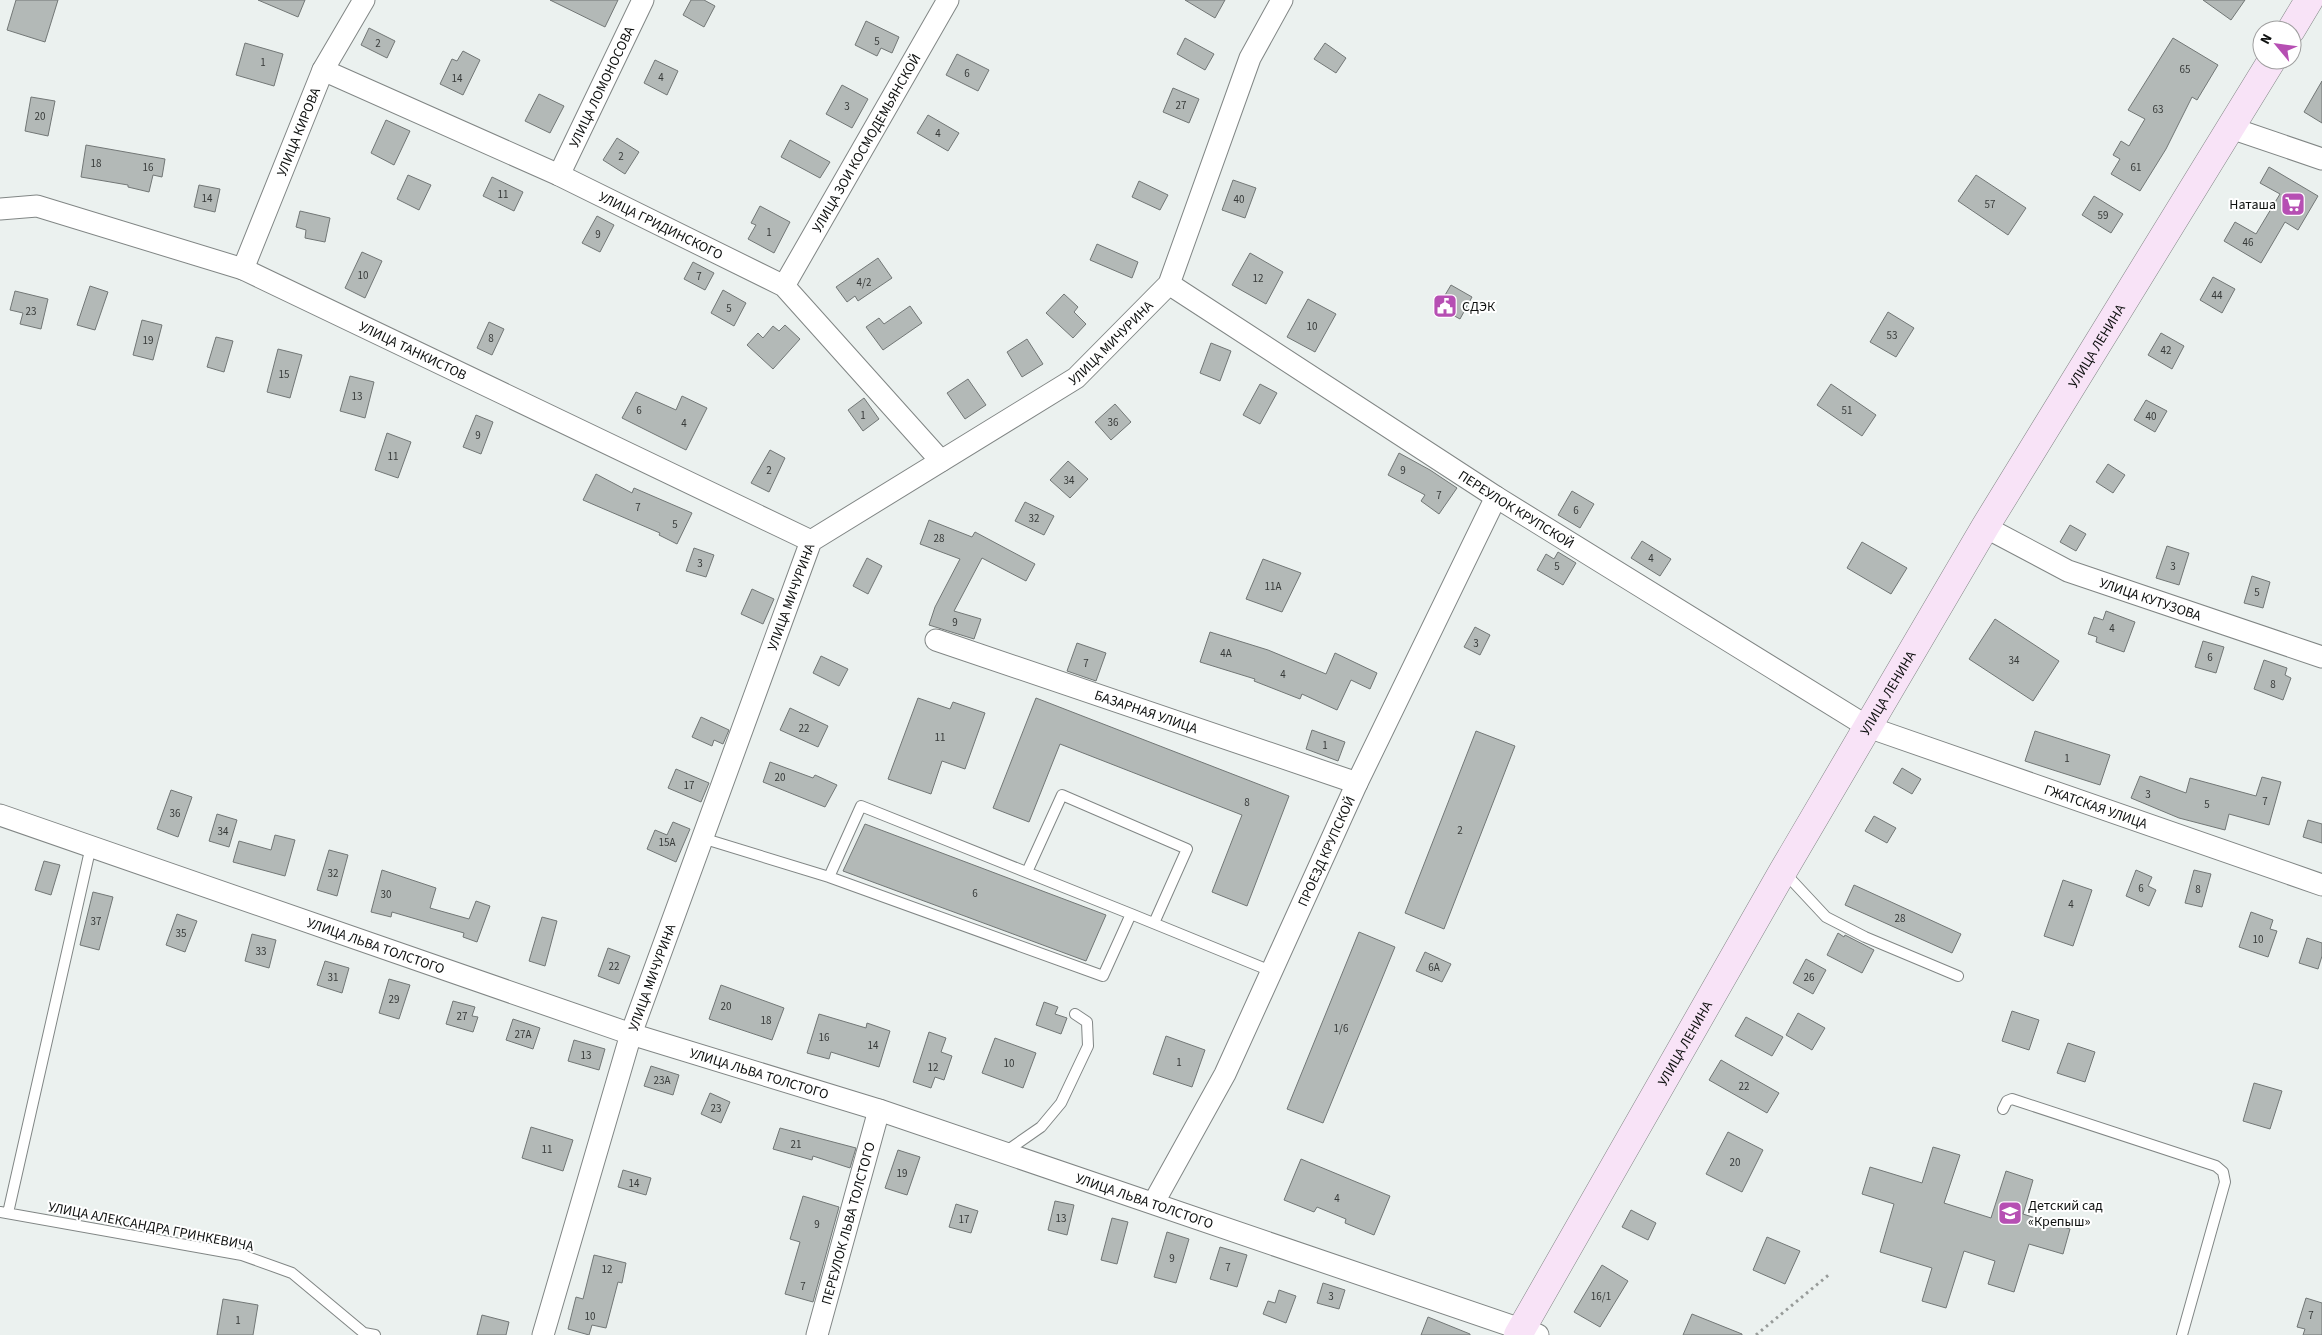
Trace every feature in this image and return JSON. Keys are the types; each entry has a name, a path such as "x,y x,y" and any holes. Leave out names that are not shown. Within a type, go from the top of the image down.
{"main road":[{"path":"2297,20 2309,0"},
{"name":"УЛИЦА ЛЕНИНА","path":"1526,1333 1783,871 1986,528 2266,70"}],"street":[{"name":"УЛИЦА КИРОВА","path":"243,269 323,70 364,0"},
{"name":"УЛИЦА ЛОМОНОСОВА","path":"559,175 643,0"},
{"name":"УЛИЦА ЗОИ КОСМОДЕМЬЯНСКОЙ","path":"784,286 948,0"},
{"name":"УЛИЦА МИЧУРИНА","path":"543,1335 631,1034 811,541 1076,378 1169,284 1250,58 1282,0"},
{"name":"УЛИЦА ГРИДИНСКОГО","path":"323,70 559,175 784,286 941,462"},
{"path":"2231,128 2322,159"},
{"name":"УЛИЦА ТАНКИСТОВ","path":"0,209 37,206 243,269 811,541"},
{"name":"ПЕРЕУЛОК КРУПСКОЙ","path":"1169,284 1496,497 1868,728"},
{"name":"ПРОЕЗД КРУПСКОЙ","path":"1154,1202 1225,1074 1357,783 1496,497"},
{"name":"УЛИЦА КУТУЗОВА","path":"1986,528 2068,571 2322,657"},
{"name":"БАЗАРНАЯ УЛИЦА","path":"936,640 1357,783"},
{"name":"ГЖАТСКАЯ УЛИЦА","path":"1868,728 2322,885"},
{"name":"УЛИЦА ЛЬВА ТОЛСТОГО","path":"0,815 631,1034 879,1110 1005,1152 1154,1202 1526,1333"},
{"name":"ПЕРЕУЛОК ЛЬВА ТОЛСТОГО","path":"817,1335 879,1110"}],"lane":[{"path":"1027,872 1062,795 1187,849 1154,923"},
{"path":"829,877 861,806 1271,971"},
{"path":"702,838 829,877 1103,976 1131,914"},
{"path":"4,1212 91,846"},
{"path":"1783,871 1791,877 1826,918 1865,937 1958,976"},
{"path":"1005,1152 1042,1127 1061,1103 1088,1046 1087,1022 1075,1014"},
{"path":"2003,1108 2007,1101 2012,1099 2216,1166 2223,1172 2225,1182 2182,1335"},
{"name":"УЛИЦА АЛЕКСАНДРА ГРИНКЕВИЧА","path":"4,1212 242,1255 292,1273 364,1333 375,1335"}],"path":[{"path":"1756,1335 1832,1273"}],"building":[{"path":"16,0 58,0 45,42 7,30"},
{"path":"258,0 305,0 298,17"},
{"path":"550,0 618,0 605,27"},
{"path":"691,0 704,0 715,6 704,27 683,15"},
{"path":"1185,0 1225,0 1215,18"},
{"path":"2203,0 2245,0 2231,20"},
{"path":"866,21 899,37 892,53 881,48 877,56 855,45"},
{"path":"369,28 395,41 387,58 361,45"},
{"path":"1185,38 1214,54 1205,70 1177,54"},
{"path":"2173,38 2218,65 2197,100 2192,97 2166,149 2140,191 2111,174 2120,159 2113,155 2121,141 2129,146 2145,119 2128,110"},
{"path":"245,43 283,54 274,86 236,75"},
{"path":"1325,43 1346,58 1336,73 1314,59"},
{"path":"463,51 480,60 463,95 440,84 452,59 457,61"},
{"path":"957,54 989,70 978,91 946,75"},
{"path":"655,60 678,71 667,95 644,83"},
{"path":"2322,81 2322,123 2304,112"},
{"path":"842,85 868,99 852,128 826,114"},
{"path":"1173,88 1199,99 1189,123 1163,112"},
{"path":"539,94 564,106 550,133 525,121"},
{"path":"31,97 55,101 48,136 25,131"},
{"path":"928,115 959,133 948,151 917,133"},
{"path":"386,120 410,131 394,165 371,153"},
{"path":"617,138 639,152 625,174 603,160"},
{"path":"790,140 830,162 820,178 781,157"},
{"path":"86,145 165,159 162,177 153,175 149,192 128,187 128,185 81,177"},
{"path":"2269,167 2318,196 2298,230 2285,222 2261,263 2224,241 2235,222 2256,234 2280,194 2260,183"},
{"path":"408,175 431,185 419,210 397,199"},
{"path":"1976,175 2026,208 2008,235 1958,201"},
{"path":"492,177 523,192 514,211 483,196"},
{"path":"1233,180 1256,188 1245,218 1222,210"},
{"path":"1139,181 1168,195 1160,210 1132,197"},
{"path":"199,185 220,189 215,212 194,207"},
{"path":"2094,196 2123,214 2111,233 2082,215"},
{"path":"760,206 790,222 774,253 748,239 756,225 751,223"},
{"path":"300,211 330,218 325,242 305,238 306,230 296,227"},
{"path":"597,216 614,225 600,252 582,243"},
{"path":"1097,244 1138,262 1132,278 1090,260"},
{"path":"362,252 382,261 365,298 345,288"},
{"path":"1250,253 1283,272 1266,304 1232,285"},
{"path":"878,258 892,278 858,301 855,296 847,302 836,287"},
{"path":"693,262 714,273 705,290 684,279"},
{"path":"2213,277 2235,289 2222,313 2200,300"},
{"path":"1451,285 1472,297 1460,319 1438,307"},
{"path":"90,286 108,292 95,330 77,325"},
{"path":"723,290 746,303 734,326 711,313"},
{"path":"15,291 48,299 41,329 20,324 23,313 10,310"},
{"path":"1064,294 1078,307 1074,312 1086,324 1073,338 1046,313"},
{"path":"1308,299 1336,314 1315,352 1287,337"},
{"path":"910,306 922,323 883,350 866,327 879,318 884,324"},
{"path":"1888,312 1914,328 1896,357 1870,342"},
{"path":"142,320 162,325 153,360 133,355"},
{"path":"489,322 504,329 492,355 477,348"},
{"path":"785,325 800,339 773,369 747,345 758,333 763,338 773,326 779,331"},
{"path":"2161,333 2184,346 2172,369 2148,355"},
{"path":"216,337 233,341 224,372 207,367"},
{"path":"1027,339 1043,364 1022,377 1007,352"},
{"path":"1211,343 1231,351 1220,381 1200,373"},
{"path":"278,349 302,355 290,398 267,392"},
{"path":"350,376 374,382 365,418 340,411"},
{"path":"968,379 986,405 965,419 947,393"},
{"path":"1260,384 1277,393 1260,424 1243,415"},
{"path":"1831,384 1876,415 1862,436 1817,405"},
{"path":"636,392 676,410 682,396 707,408 686,450 622,418"},
{"path":"864,398 879,419 863,431 848,410"},
{"path":"2146,400 2167,411 2155,432 2134,420"},
{"path":"1115,404 1131,422 1111,440 1095,422"},
{"path":"476,415 493,422 481,454 463,447"},
{"path":"387,433 411,442 398,478 375,470"},
{"path":"770,450 785,458 769,492 751,483"},
{"path":"1399,453 1457,488 1439,514 1421,501 1425,495 1388,475"},
{"path":"1068,461 1088,479 1070,498 1050,480"},
{"path":"2108,464 2125,475 2113,493 2096,482"},
{"path":"596,474 632,493 634,488 692,513 677,544 659,535 660,533 583,500"},
{"path":"1572,491 1594,504 1580,528 1558,515"},
{"path":"1025,502 1054,516 1044,535 1015,521"},
{"path":"929,520 972,537 975,532 1035,564 1026,581 982,558 954,611 981,619 974,639 929,625 935,607 960,559 920,544"},
{"path":"2070,525 2086,534 2076,551 2060,542"},
{"path":"1642,541 1671,559 1660,576 1631,558"},
{"path":"1862,542 1907,568 1891,594 1847,568"},
{"path":"2167,546 2189,553 2179,585 2156,578"},
{"path":"694,548 714,555 706,577 686,571"},
{"path":"1558,552 1576,563 1563,585 1537,570 1546,554 1554,559"},
{"path":"867,558 882,566 868,594 853,586"},
{"path":"1263,559 1301,573 1282,612 1246,599"},
{"path":"2252,576 2270,582 2263,608 2244,603"},
{"path":"752,589 774,599 763,624 741,614"},
{"path":"2106,611 2135,622 2124,652 2096,642 2097,637 2088,634 2094,617 2103,620"},
{"path":"1995,619 2059,661 2033,701 1969,659"},
{"path":"1475,627 1490,635 1480,655 1464,647"},
{"path":"1210,632 1268,650 1326,674 1335,653 1377,673 1370,689 1351,680 1337,710 1302,694 1300,699 1254,681 1255,679 1200,662"},
{"path":"2203,641 2224,647 2216,673 2195,667"},
{"path":"1077,643 1106,653 1096,681 1067,671"},
{"path":"821,656 848,669 839,686 813,673"},
{"path":"2264,660 2287,668 2285,675 2291,678 2283,700 2254,689"},
{"path":"918,698 950,709 953,702 985,713 965,769 942,761 931,794 888,779"},
{"path":"1036,698 1289,796 1247,906 1212,892 1242,815 1060,744 1029,822 993,808"},
{"path":"790,708 828,726 818,747 780,730"},
{"path":"701,717 729,730 723,744 714,740 712,746 692,737"},
{"path":"1312,730 1345,742 1338,761 1306,749"},
{"path":"1476,731 1515,746 1444,929 1405,913"},
{"path":"2035,731 2110,755 2100,785 2025,761"},
{"path":"770,762 813,778 815,775 837,785 825,807 763,782"},
{"path":"1902,768 1921,779 1912,794 1893,783"},
{"path":"676,769 709,783 701,802 668,788"},
{"path":"2140,776 2186,793 2190,778 2256,796 2262,777 2281,782 2269,825 2229,814 2225,830 2179,818 2131,798"},
{"path":"171,790 192,797 178,837 157,829"},
{"path":"217,814 237,820 229,847 209,841"},
{"path":"1874,816 1896,828 1887,843 1865,831"},
{"path":"2308,820 2322,824 2322,843 2303,837"},
{"path":"673,822 690,829 676,862 647,849 655,830 667,835"},
{"path":"865,824 1106,915 1086,961 843,871"},
{"path":"275,835 295,840 285,876 233,862 239,841 271,850"},
{"path":"329,850 348,855 337,896 317,890"},
{"path":"44,861 60,865 51,895 35,890"},
{"path":"382,870 436,888 430,908 469,919 476,901 490,906 477,942 463,937 464,933 392,912 391,917 371,912"},
{"path":"2136,870 2152,877 2148,886 2156,890 2149,906 2126,896"},
{"path":"2194,870 2211,874 2202,907 2185,903"},
{"path":"2063,880 2092,890 2073,946 2044,936"},
{"path":"1854,885 1961,934 1952,953 1845,905"},
{"path":"93,892 113,897 99,950 80,945"},
{"path":"2251,912 2273,920 2270,929 2277,931 2268,957 2239,947"},
{"path":"177,914 197,921 185,952 166,945"},
{"path":"542,917 557,921 545,966 529,961"},
{"path":"1359,932 1395,947 1323,1123 1287,1109"},
{"path":"1838,933 1874,950 1862,973 1827,955"},
{"path":"252,934 276,940 269,968 245,961"},
{"path":"2307,938 2322,943 2322,956 2318,969 2299,963"},
{"path":"608,948 630,956 619,984 598,976"},
{"path":"1425,952 1451,964 1442,982 1416,971"},
{"path":"1806,959 1826,970 1813,994 1793,983"},
{"path":"325,961 349,968 342,993 317,985"},
{"path":"389,979 410,985 399,1019 379,1013"},
{"path":"721,985 784,1008 772,1040 709,1019"},
{"path":"453,1001 475,1007 472,1016 478,1017 473,1032 446,1024"},
{"path":"1044,1002 1058,1007 1055,1014 1067,1018 1061,1034 1036,1025"},
{"path":"2012,1011 2039,1020 2029,1050 2002,1041"},
{"path":"1798,1013 1825,1028 1812,1050 1786,1035"},
{"path":"819,1014 866,1028 867,1023 890,1031 879,1067 831,1052 829,1059 807,1053"},
{"path":"1746,1017 1783,1037 1772,1056 1735,1036"},
{"path":"513,1019 540,1028 533,1049 506,1040"},
{"path":"929,1032 946,1038 941,1052 952,1056 944,1080 935,1077 931,1088 913,1082"},
{"path":"1166,1036 1205,1050 1192,1087 1153,1074"},
{"path":"995,1038 1036,1053 1023,1088 982,1073"},
{"path":"574,1040 605,1049 599,1070 568,1061"},
{"path":"2068,1043 2095,1052 2085,1082 2057,1073"},
{"path":"1721,1060 1779,1093 1767,1113 1709,1080"},
{"path":"651,1066 679,1075 673,1095 644,1086"},
{"path":"2254,1083 2282,1091 2270,1129 2243,1121"},
{"path":"710,1093 730,1102 721,1123 701,1114"},
{"path":"531,1127 573,1140 563,1171 522,1158"},
{"path":"780,1128 856,1148 850,1168 813,1156 812,1160 773,1149"},
{"path":"1728,1132 1763,1150 1742,1192 1706,1174"},
{"path":"1933,1147 1960,1155 1944,1203 1991,1218 2006,1171 2033,1180 2023,1214 2070,1229 2063,1254 2029,1244 2014,1292 1988,1284 1995,1261 1964,1251 1946,1308 1922,1301 1932,1268 1880,1252 1894,1204 1862,1194 1870,1167 1922,1183"},
{"path":"898,1150 920,1157 907,1195 885,1188"},
{"path":"1301,1159 1390,1196 1374,1235 1345,1223 1346,1219 1317,1207 1314,1212 1284,1200"},
{"path":"623,1170 651,1178 646,1195 618,1187"},
{"path":"803,1196 839,1207 813,1302 785,1294 800,1242 790,1239"},
{"path":"1055,1201 1074,1205 1067,1235 1048,1230"},
{"path":"956,1204 978,1211 971,1233 949,1227"},
{"path":"1631,1210 1656,1223 1648,1240 1622,1227"},
{"path":"1112,1218 1128,1222 1117,1264 1101,1260"},
{"path":"1167,1232 1189,1239 1176,1283 1154,1277"},
{"path":"1767,1237 1800,1251 1785,1284 1753,1270"},
{"path":"1220,1247 1247,1255 1237,1287 1210,1279"},
{"path":"594,1255 626,1263 622,1283 618,1282 606,1328 592,1325 589,1335 568,1329 576,1297 583,1299"},
{"path":"1602,1265 1628,1281 1600,1327 1574,1312"},
{"path":"1323,1283 1345,1290 1339,1309 1317,1303"},
{"path":"1279,1290 1296,1296 1286,1323 1263,1314 1268,1301 1275,1303"},
{"path":"2306,1298 2322,1303 2322,1335 2303,1335 2305,1329 2297,1327"},
{"path":"223,1299 258,1305 253,1335 217,1335"},
{"path":"1692,1314 1742,1334 1742,1335 1683,1335"},
{"path":"482,1315 509,1322 506,1335 477,1335"},
{"path":"1428,1317 1470,1334 1470,1335 1421,1335"}],"place":[{"name":"Наташа","path":"2293,204"},
{"name":"СДЭК","path":"1445,306"},
{"name":"Детский сад «Крепыш»","path":"2010,1213"}]}
